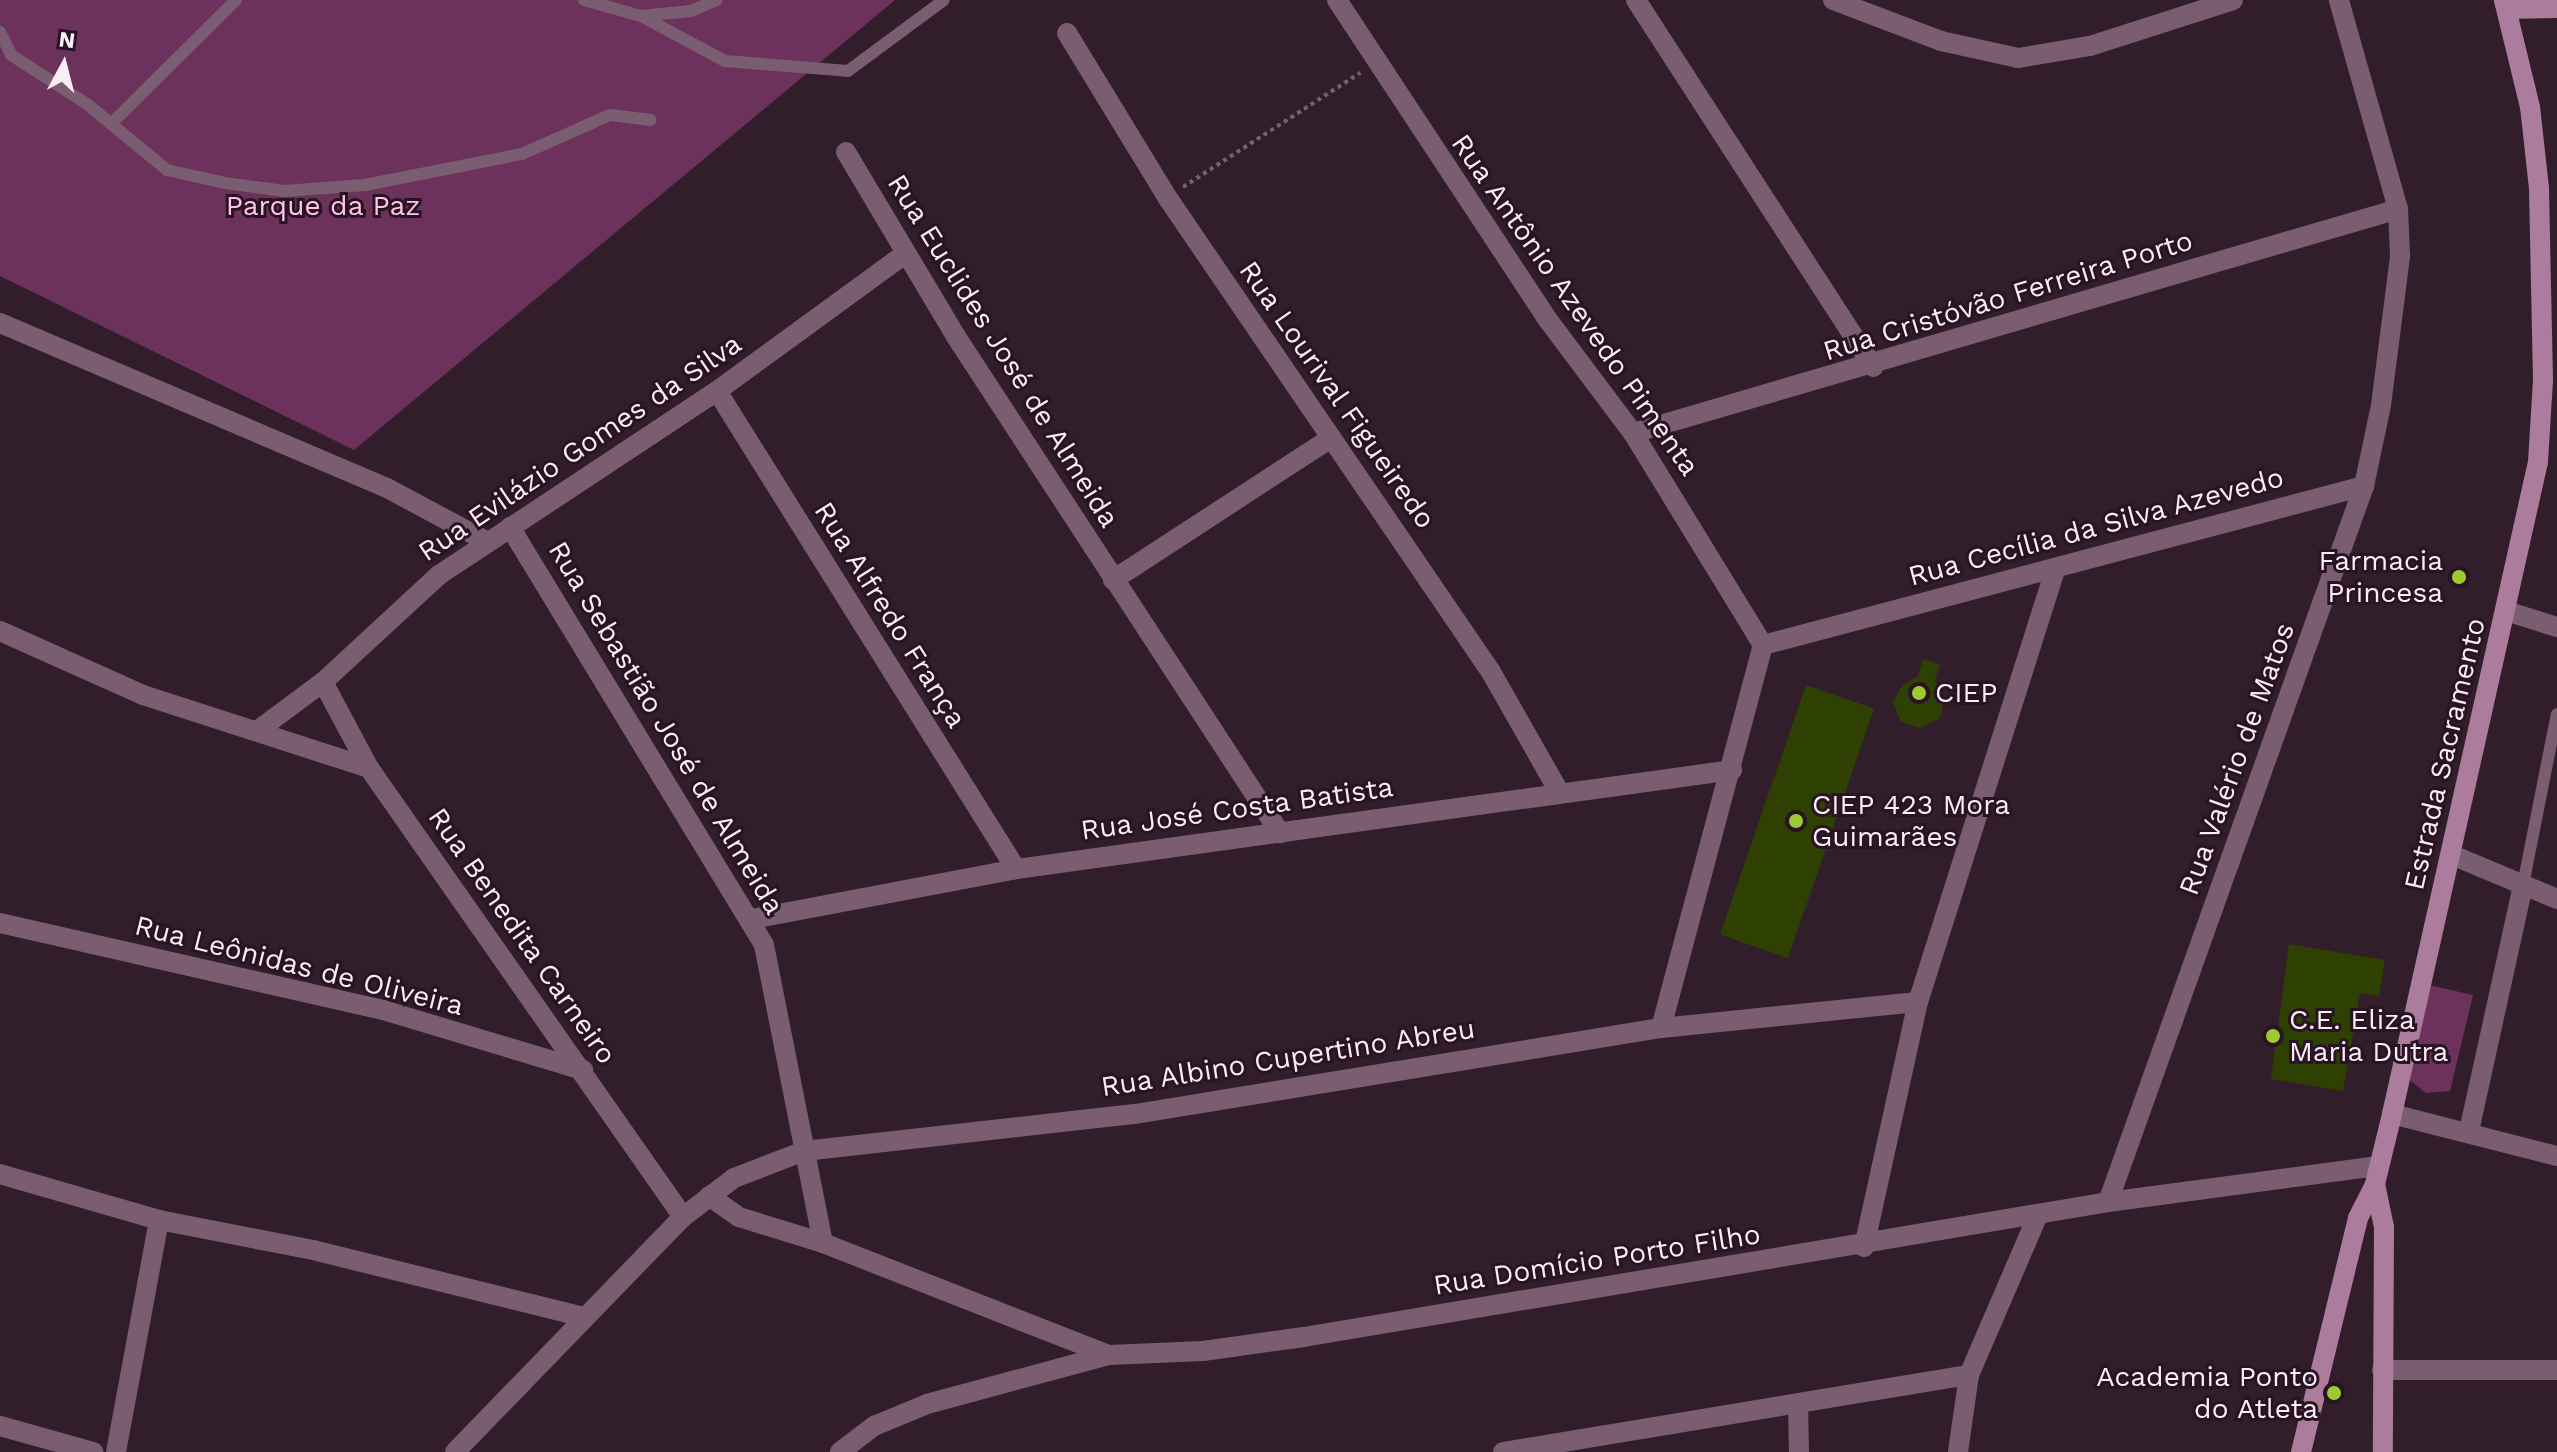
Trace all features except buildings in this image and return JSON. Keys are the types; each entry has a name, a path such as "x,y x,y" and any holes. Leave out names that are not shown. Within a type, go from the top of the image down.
{"main road":[{"path":"2505,4 2557,8"},
{"name":"Estrada Sacramento","path":"2301,1452 2358,1218 2377,1175 2392,1114 2538,462 2543,380 2539,188 2530,107 2505,4"},
{"name":"Estrada Sacramento","path":"2377,1175 2384,1227 2383,1452"}],"street":[{"name":"Rua Antônio Azevedo Pimenta","path":"1337,0 1375,64 1633,433 1763,645"},
{"path":"1636,0 1873,367"},
{"path":"1833,0 1941,41 2018,58 2090,46 2233,0"},
{"name":"Rua Valério de Matos","path":"2108,1202 2364,486 2394,317 2398,209 2339,0"},
{"name":"Rua Lourival Figueiredo","path":"1067,33 1167,197 1491,672 1558,790"},
{"name":"Rua Euclides José de Almeida","path":"846,152 906,253 1113,580 1280,833"},
{"name":"Rua Cristóvão Ferreira Porto","path":"1633,433 1873,367 2398,209"},
{"name":"Rua Evilázio Gomes da Silva","path":"257,731 323,682 439,575 486,541 717,391 906,253"},
{"path":"0,323 387,488 486,541"},
{"name":"Rua Alfredo França","path":"717,391 1016,869"},
{"path":"1113,580 1331,438"},
{"name":"Rua Cecília da Silva Azevedo","path":"1763,645 2055,571 2364,486"},
{"name":"Rua Sebastião José de Almeida","path":"510,527 752,919 770,966 823,1243"},
{"path":"1864,1247 1918,1002 2055,571"},
{"path":"2506,611 2557,627"},
{"path":"0,631 143,695 369,768"},
{"path":"1661,1028 1763,645"},
{"name":"Rua Benedita Carneiro","path":"323,682 369,768 683,1217"},
{"name":"Rua José Costa Batista","path":"752,919 1016,869 1280,833 1558,790 1732,770"},
{"path":"2452,855 2557,899"},
{"path":"2469,1131 2523,885"},
{"name":"Rua Leônidas de Oliveira","path":"0,923 383,1010 583,1070"},
{"name":"Rua Albino Cupertino Abreu","path":"455,1452 683,1217 734,1178 804,1151 1135,1114 1661,1028 1918,1002"},
{"path":"2392,1114 2469,1131 2557,1156"},
{"path":"0,1174 159,1220 313,1250 584,1317"},
{"name":"Rua Domício Porto Filho","path":"840,1452 874,1426 927,1404 1109,1355 1289,1339 1864,1247 2108,1202 2377,1175"},
{"path":"709,1196 739,1217 823,1243 1109,1355"},
{"path":"1958,1452 1969,1375 2038,1215"},
{"path":"116,1452 159,1220"},
{"path":"2382,1370 2557,1370"},
{"path":"1503,1452 1969,1375"},
{"path":"1798,1405 1799,1452"},
{"path":"0,1426 93,1452"}],"lane":[{"path":"111,124 236,0"},
{"path":"584,0 641,16 725,61 848,71 944,0"},
{"path":"641,16 691,11 717,0"},
{"path":"0,32 11,55 111,124 167,170 284,191 474,167 522,154 610,115 651,120"},
{"path":"2523,885 2557,714"}],"path":[{"path":"1167,197 1375,64"}],"green space":[{"name":"Parque da Paz","path":"0,0 895,0 354,450 0,276"},
{"path":"2429,985 2473,995 2450,1091 2426,1093 2407,1078"}],"place":[{"name":"Farmacia Princesa","path":"2459,577"},
{"name":"CIEP","path":"1919,693"},
{"name":"CIEP 423 Mora Guimarães","path":"1796,821"},
{"name":"C.E. Eliza Maria Dutra","path":"2273,1036"},
{"name":"Academia Ponto do Atleta","path":"2334,1393"}]}
